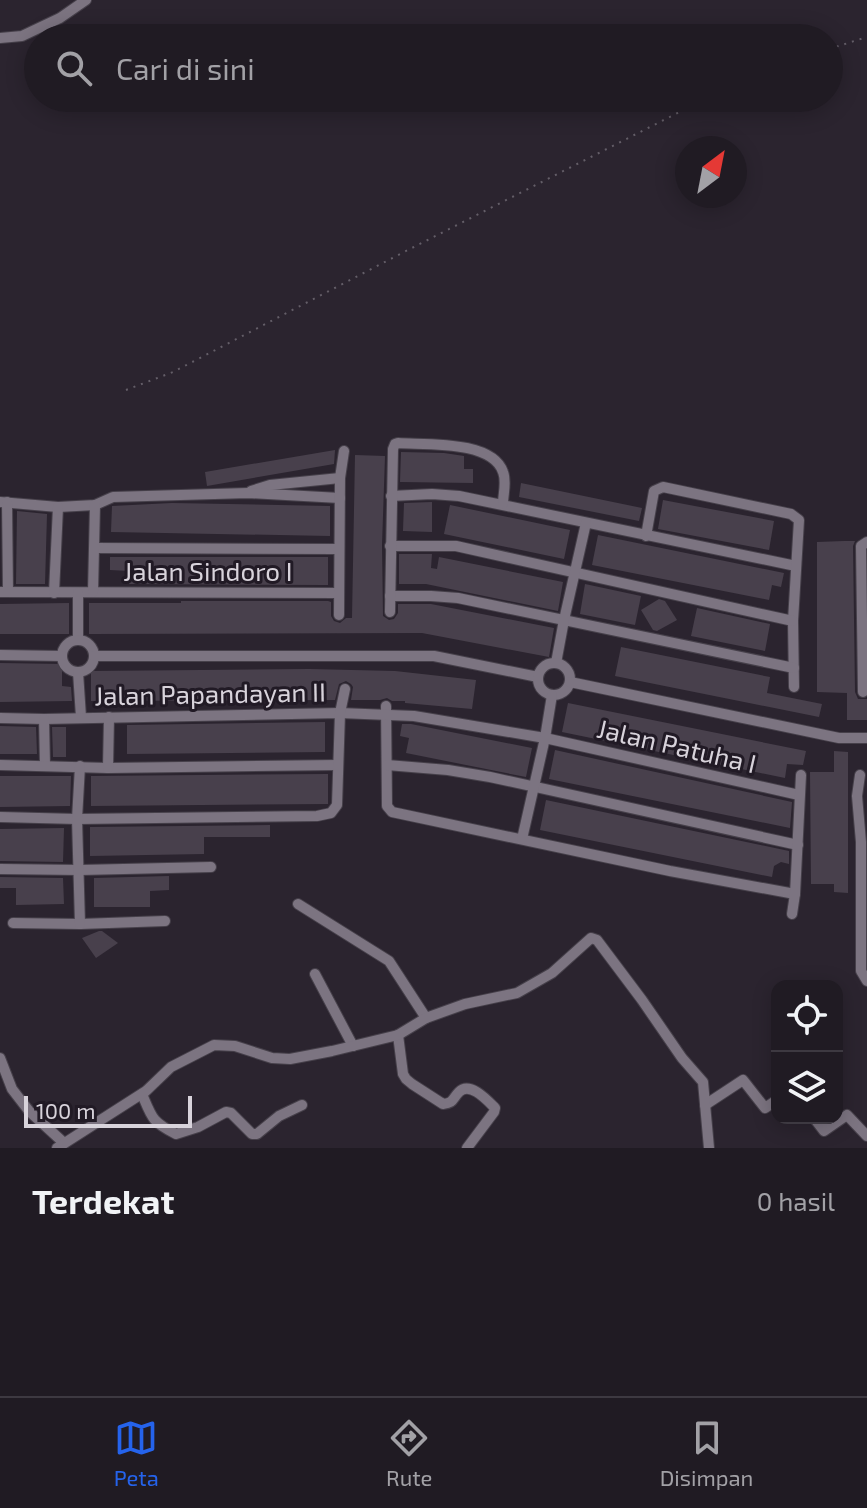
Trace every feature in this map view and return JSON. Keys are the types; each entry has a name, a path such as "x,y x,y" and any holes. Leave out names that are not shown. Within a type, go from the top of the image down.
{"street":[{"path":"47,24 86,0"},
{"path":"0,38 24,35"},
{"path":"390,612 391,496 395,444 470,448 482,452 503,469 503,504"},
{"path":"339,615 340,478 344,451"},
{"path":"248,493 270,485 340,478"},
{"path":"646,536 654,491 663,487 799,520 793,621 794,687"},
{"path":"4,592 3,502 58,507 95,505 113,497 248,493 340,498"},
{"path":"391,496 432,494 503,504 796,566"},
{"path":"93,592 95,505"},
{"path":"54,593 58,507"},
{"path":"556,663 586,523"},
{"path":"863,692 865,543"},
{"path":"390,546 456,546 793,621"},
{"path":"95,548 338,549"},
{"name":"Jalan Sindoro I","path":"4,592 339,593"},
{"path":"78,593 78,640"},
{"path":"390,596 458,598 794,668"},
{"path":"78,640 92,648 94,656 92,664 78,672 70,670 62,656 64,648 78,640"},
{"path":"0,655 62,656"},
{"path":"94,656 434,656 538,677"},
{"path":"556,663 564,667 570,682 560,694 552,695 539,685 538,677 548,664 556,663"},
{"path":"78,672 81,717"},
{"path":"570,682 839,738 867,738"},
{"path":"0,817 77,819 317,816 331,813 337,805 340,713 345,689"},
{"path":"522,839 552,695"},
{"path":"387,711 387,806 392,812 795,894"},
{"name":"Jalan Papandayan II","path":"0,718 387,711"},
{"name":"Jalan Patuha I","path":"387,711 545,738 799,795"},
{"path":"108,768 109,717"},
{"path":"44,719 45,765"},
{"path":"0,765 108,768 338,765"},
{"path":"387,765 448,770 534,786 798,845"},
{"path":"80,766 77,819 80,924"},
{"path":"792,914 801,775"},
{"path":"860,775 864,842 864,946 861,971 867,981"},
{"path":"0,869 211,867"},
{"path":"298,904 389,961 426,1018"},
{"path":"13,923 165,921"},
{"path":"0,1058 12,1089 60,1146 142,1094 171,1067 214,1045 235,1046 272,1058 290,1059 398,1035 426,1018 465,1004 517,993 552,973 594,938 703,1082 709,1148"},
{"path":"315,974 353,1046"},
{"path":"398,1035 403,1074 412,1084 443,1104 452,1102 465,1088 471,1088 495,1108 467,1148"},
{"path":"705,1105 743,1080 765,1108 771,1104"},
{"path":"142,1094 153,1119 176,1134 198,1127 226,1112 231,1113 252,1134 257,1134 279,1116 302,1105"},
{"path":"843,1118 847,1115 867,1136"},
{"path":"819,1124 824,1131 834,1124"}],"path":[{"path":"843,45 867,37"},
{"path":"126,390 173,372 679,112"}],"building":[{"path":"335,450 334,464 207,486 205,472"},
{"path":"401,452 464,456 464,469 473,469 473,483 400,482"},
{"path":"355,455 385,456 383,616 394,619 398,604 431,604 554,628 549,657 422,633 89,634 89,603 328,601 331,602 334,621 340,623 352,618"},
{"path":"521,483 642,508 639,521 519,497"},
{"path":"663,500 774,521 769,550 658,529"},
{"path":"432,502 432,532 403,531 404,503"},
{"path":"172,503 330,506 330,536 111,532 112,506"},
{"path":"450,505 570,530 564,559 444,534"},
{"path":"17,511 47,514 45,584 16,584"},
{"path":"598,535 784,573 781,587 772,585 769,600 592,565"},
{"path":"855,541 855,692 858,699 867,699 867,720 847,720 847,693 817,692 817,542"},
{"path":"399,554 432,554 431,568 437,569 439,557 563,582 558,611 426,584 399,584"},
{"path":"110,557 328,557 328,585 129,584 129,571 110,570"},
{"path":"585,584 641,596 635,625 580,614"},
{"path":"659,599 665,601 677,620 657,631 653,630 641,610"},
{"path":"69,603 69,634 0,634 0,604"},
{"path":"697,608 770,624 765,651 691,636"},
{"path":"621,647 770,677 767,693 822,704 819,717 615,676"},
{"path":"0,663 62,664 62,686 71,687 72,701 0,702"},
{"path":"91,671 395,671 476,680 472,709 405,703 387,698 351,700 353,687 346,681 339,684 335,700 91,701"},
{"path":"568,703 806,751 803,765 787,764 785,778 562,732"},
{"path":"325,722 325,752 127,754 127,725"},
{"path":"402,724 532,748 526,777 406,753 409,738 400,736"},
{"path":"0,726 36,727 37,754 0,754"},
{"path":"52,727 66,727 66,757 53,757"},
{"path":"555,750 792,802 790,828 549,779"},
{"path":"834,751 848,752 848,893 834,892 834,884 811,884 810,772 834,772"},
{"path":"328,774 328,804 91,806 91,776"},
{"path":"0,776 71,776 70,806 0,807"},
{"path":"546,800 789,851 789,864 781,862 774,866 772,877 540,830"},
{"path":"270,825 270,837 204,837 204,854 90,856 90,827"},
{"path":"64,828 63,862 0,861 0,829"},
{"path":"169,876 169,890 150,891 150,907 94,907 94,878"},
{"path":"0,877 63,878 64,904 16,905 16,888 0,888"},
{"path":"99,931 118,943 96,958 82,938"}]}
